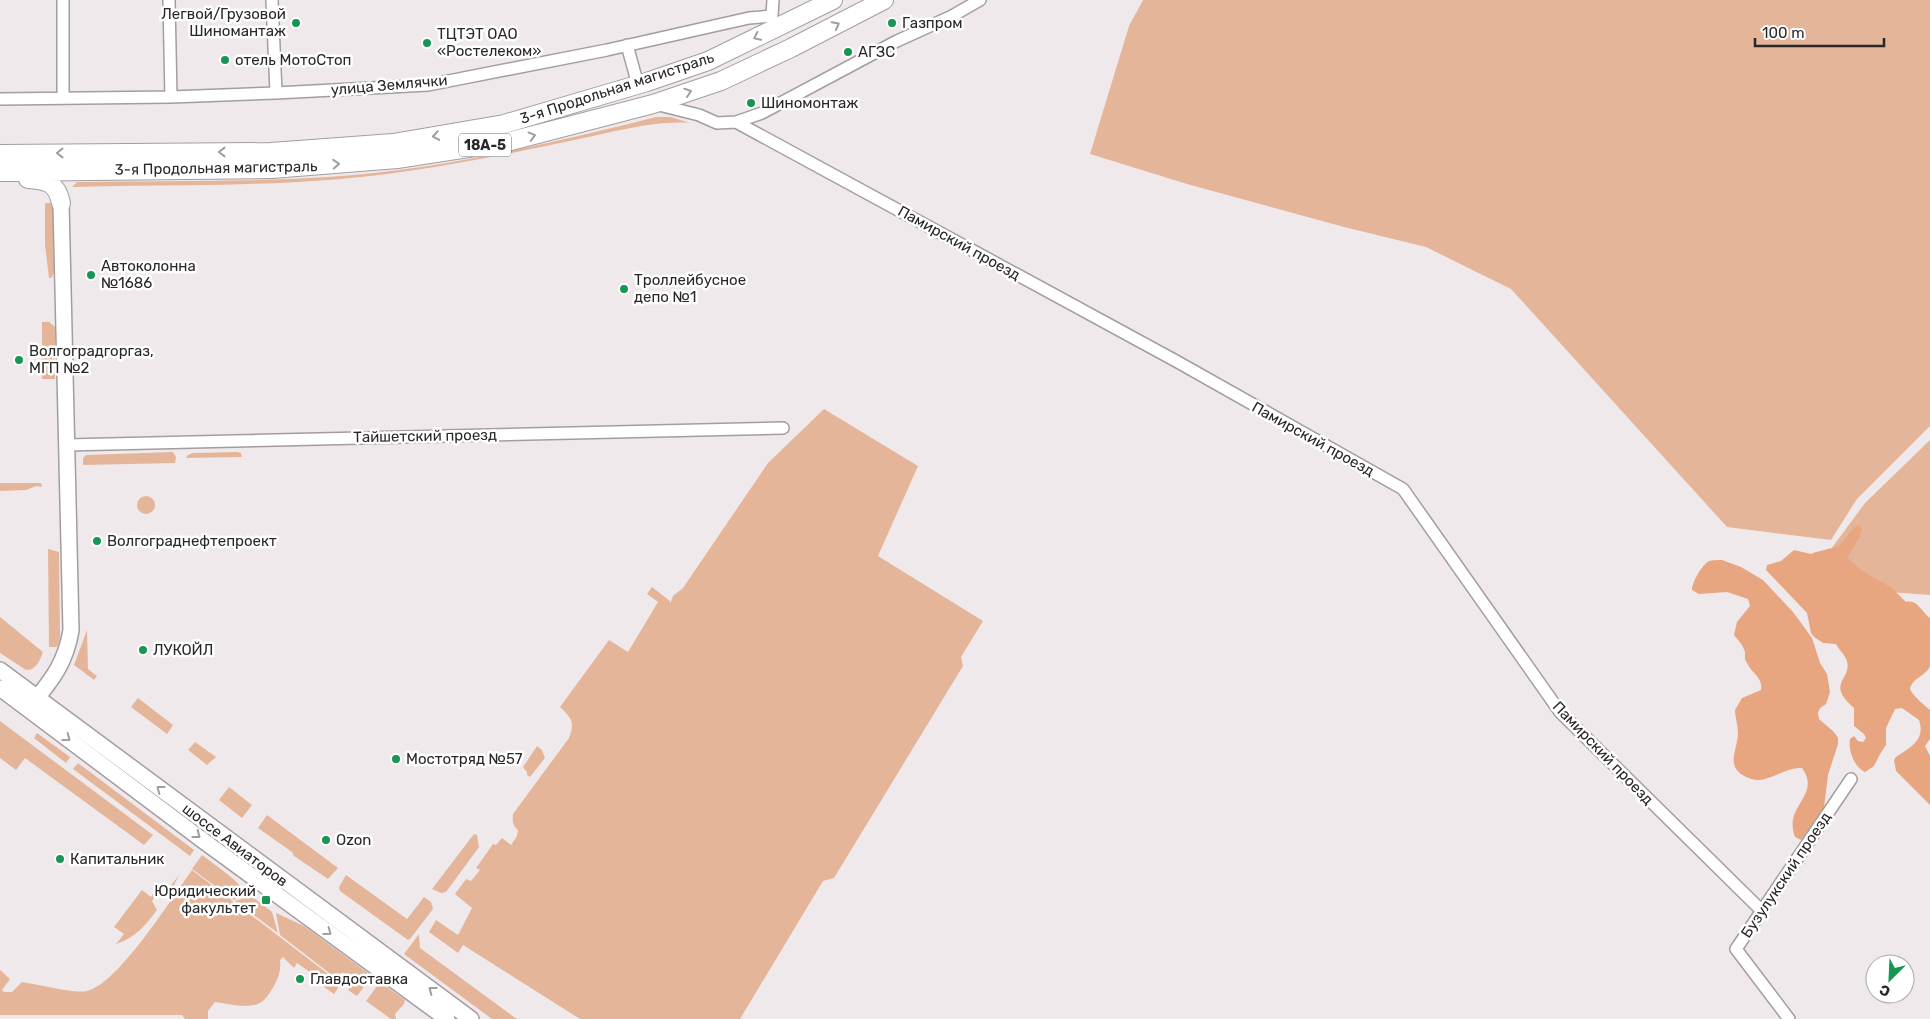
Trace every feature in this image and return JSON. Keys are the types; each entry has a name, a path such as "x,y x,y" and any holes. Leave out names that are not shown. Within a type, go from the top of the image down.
{"highway":[{"name":"3-я Продольная магистраль","path":"0,154 271,152 393,143 504,124 638,85 708,61 832,0"},
{"name":"3-я Продольная магистраль","path":"0,172 272,169 397,159 507,142 653,104 721,81 791,48 884,0"},
{"path":"773,8 805,14"},
{"path":"61,203 64,187 68,181 85,174 109,170"},
{"path":"0,177 38,180 49,183 59,192 61,203"}],"main road":[{"path":"28,709 63,662 71,630 61,203"},
{"name":"шоссе Авиаторов","path":"0,670 471,1019"},
{"name":"шоссе Авиаторов","path":"0,688 447,1019"}],"street":[{"path":"62,98 63,0"},
{"path":"169,0 171,97"},
{"path":"272,0 276,93"},
{"path":"653,104 699,115 718,123 736,122 762,113 872,54 952,16 980,0"},
{"name":"улица Землячки","path":"0,99 171,97 428,85 627,45 749,18 773,8"},
{"path":"627,45 638,85"},
{"name":"Памирский проезд","path":"736,122 1184,366 1403,489 1560,712 1762,911"},
{"name":"Тайшетский проезд","path":"67,445 783,428"},
{"name":"Бузулукский проезд","path":"1789,1019 1736,949 1851,779"}],"shaded area":[{"path":"1143,0 1930,0 1930,426 1857,499 1831,540 1727,527 1511,289 1426,247 1344,227 1187,184 1090,154 1129,26"},
{"path":"656,117 671,117 690,123 648,125 472,161 367,176 283,183 72,187 77,182 266,180 370,174 493,154 575,137"},
{"path":"45,203 55,203 55,272 51,278 49,278 45,245"},
{"path":"42,322 49,322 55,327 55,379 42,379"},
{"path":"824,409 918,466 878,556 983,621 961,657 963,666 834,878 823,881 740,1019 580,1019 463,945 458,953 429,932 436,920 458,935 472,908 455,894 466,879 471,881 480,870 476,868 493,844 496,845 502,838 511,845 517,836 518,830 513,823 513,814 571,733 571,721 560,707 609,640 628,652 658,602 647,594 652,587 670,601 670,604 673,596 683,588 768,463"},
{"path":"1930,440 1930,595 1888,592 1831,549 1865,503"},
{"path":"173,452 176,457 175,463 83,465 83,458 86,455"},
{"path":"193,453 241,453 242,457 186,458"},
{"path":"0,483 41,483 42,487 36,486 26,490 0,491"},
{"path":"146,496 152,499 155,505 152,511 146,514 140,511 137,505 140,499"},
{"path":"1859,525 1862,529 1859,538 1847,558 1864,572 1892,588 1906,602 1914,602 1930,618 1930,666 1913,682 1910,689 1930,710 1930,739 1925,746 1930,756 1930,805 1896,771 1894,760 1915,743 1920,733 1919,720 1902,708 1895,709 1886,728 1886,745 1874,766 1865,772 1861,770 1853,758 1850,739 1854,736 1858,741 1863,742 1866,738 1854,726 1854,708 1841,693 1840,687 1848,667 1847,661 1836,644 1823,643 1814,637 1811,633 1807,613 1766,570 1767,565 1781,561 1794,550 1811,554 1838,546"},
{"path":"48,549 59,552 60,638 57,647 49,647"},
{"path":"1722,560 1741,567 1763,580 1793,612 1812,638 1820,663 1827,674 1830,692 1826,704 1820,708 1818,713 1819,719 1838,738 1838,744 1828,775 1824,808 1810,831 1801,840 1795,837 1793,826 1797,808 1808,786 1807,778 1802,768 1792,769 1765,779 1756,780 1739,773 1735,768 1734,757 1738,733 1735,710 1742,698 1761,690 1759,679 1746,662 1743,647 1734,635 1737,622 1750,606 1748,599 1727,592 1699,594 1692,590 1696,578 1706,563"},
{"path":"0,617 43,652 32,669 26,670 0,653"},
{"path":"87,630 88,669 97,676 94,680 74,665"},
{"path":"138,698 173,725 167,734 131,707"},
{"path":"0,721 153,835 144,845 25,758 16,770 0,758"},
{"path":"37,733 70,757 66,763 34,738"},
{"path":"195,742 216,757 207,765 188,750"},
{"path":"537,746 542,750 545,758 530,777 523,767"},
{"path":"78,763 194,850 190,856 73,769"},
{"path":"229,787 252,805 242,818 219,800"},
{"path":"267,815 338,868 328,879 294,856 292,852 258,828"},
{"path":"474,834 477,835 479,847 446,892 441,893 432,889"},
{"path":"202,855 230,876 250,895 234,900 192,869"},
{"path":"192,870 336,980 338,988 334,994 316,981 317,977 297,963 294,968 283,957 280,960 277,980 268,996 261,1003 248,1006 215,1002 208,1011 208,1019 185,1019 182,1015 0,1015 0,970 10,979 2,990 4,992 12,992 22,982 81,992 100,985 129,957"},
{"path":"179,875 173,887 167,892 160,889 152,901 157,910 144,926 134,935 116,944 124,934 114,927 142,890 151,897 159,886 167,891"},
{"path":"346,875 407,919 424,897 431,902 433,909 408,940 340,891 339,887"},
{"path":"251,896 272,912 278,933 235,901"},
{"path":"276,913 304,926 372,976 357,996 348,990 353,980 342,972 337,979 280,935"},
{"path":"419,934 420,948 517,1019 492,1019 404,954"},
{"path":"380,982 405,1000 404,1004 395,1014 396,1019 391,1019 366,1001"}],"place":[{"name":"Легвой/Грузовой Шиномантаж","path":"296,23"},
{"name":"Газпром","path":"892,23"},
{"name":"ТЦТЭТ ОАО «Ростелеком»","path":"427,43"},
{"name":"АГЗС","path":"848,52"},
{"name":"отель МотоСтоп","path":"225,60"},
{"name":"Шиномонтаж","path":"751,103"},
{"name":"Автоколонна №1686","path":"91,275"},
{"name":"Троллейбусное депо №1","path":"624,289"},
{"name":"Волгоградгоргаз, МГП №2","path":"19,360"},
{"name":"Волгограднефтепроект","path":"97,541"},
{"name":"ЛУКОЙЛ","path":"143,650"},
{"name":"Мостотряд №57","path":"396,759"},
{"name":"Ozon","path":"326,840"},
{"name":"Капитальник","path":"60,859"},
{"name":"Юридический факультет","path":"266,900"},
{"name":"Главдоставка","path":"300,979"}]}
